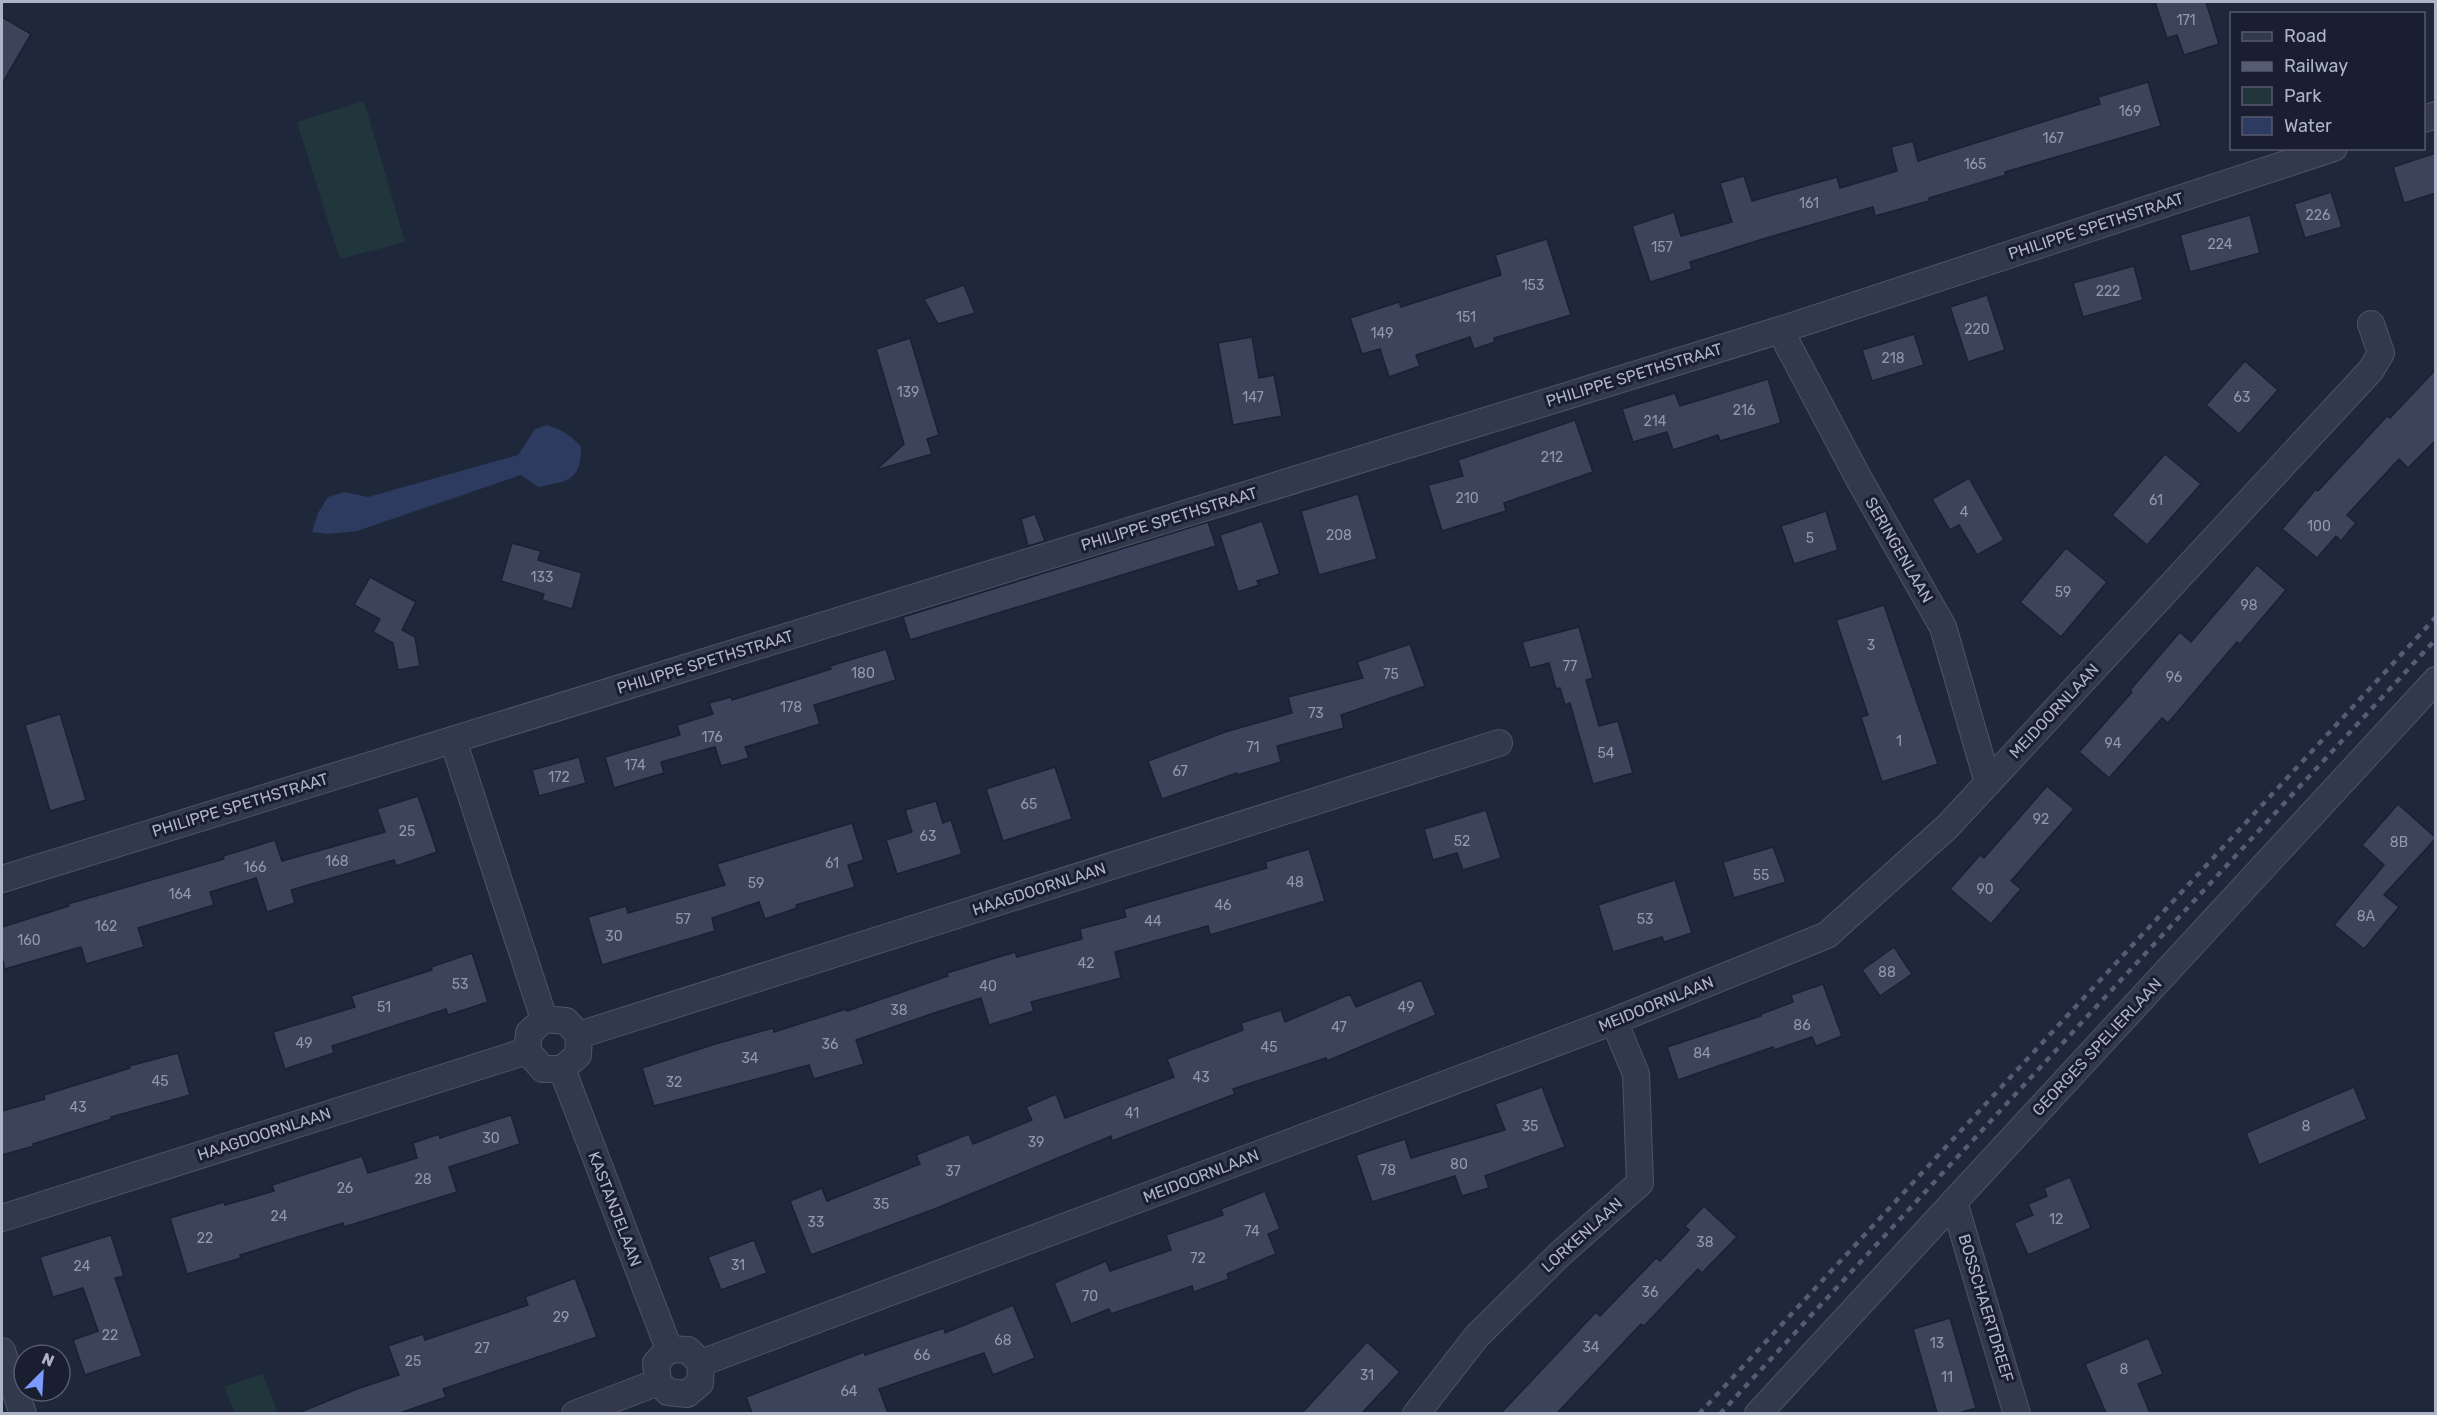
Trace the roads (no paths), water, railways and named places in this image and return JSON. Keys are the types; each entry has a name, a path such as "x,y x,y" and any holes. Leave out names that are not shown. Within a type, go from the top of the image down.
{"street":[{"name":"PHILIPPE SPETHSTRAAT","path":"2,879 1780,330 2328,150"},
{"name":"MEIDOORNLAAN","path":"701,1363 1614,1021 1827,935 1947,827 2371,370 2382,353 2371,324"},
{"name":"SERINGENLAAN","path":"1780,330 1859,479 1943,627 1988,783"},
{"name":"GEORGES SPELIERLAAN","path":"1758,1413 2436,680"},
{"path":"453,740 544,1019"},
{"name":"HAAGDOORNLAAN","path":"579,1035 1499,742"},
{"path":"544,1019 566,1020 579,1035 578,1056 562,1070 543,1069 527,1050 529,1033 544,1019"},
{"name":"LORKENLAAN","path":"1416,1413 1477,1336 1559,1255 1640,1183 1636,1074 1614,1021"},
{"name":"HAAGDOORNLAAN","path":"2,1218 527,1050"},
{"name":"KASTANJELAAN","path":"562,1070 669,1349"},
{"name":"BOSSCHAERTDREEF","path":"1954,1202 2017,1413"},
{"path":"669,1349 688,1350 701,1363 700,1383 691,1404 668,1392 657,1382 656,1363 669,1349"},
{"path":"2,1351 23,1413"},
{"path":"575,1413 657,1382"}],"water":[{"path":"547,425 566,433 581,447 575,473 564,481 538,487 521,475 357,531 327,534 312,532 318,513 328,497 345,492 368,497 518,455 535,429"}],"railway":[{"path":"1699,1414 2436,617"},
{"path":"1720,1414 2436,639"}]}
